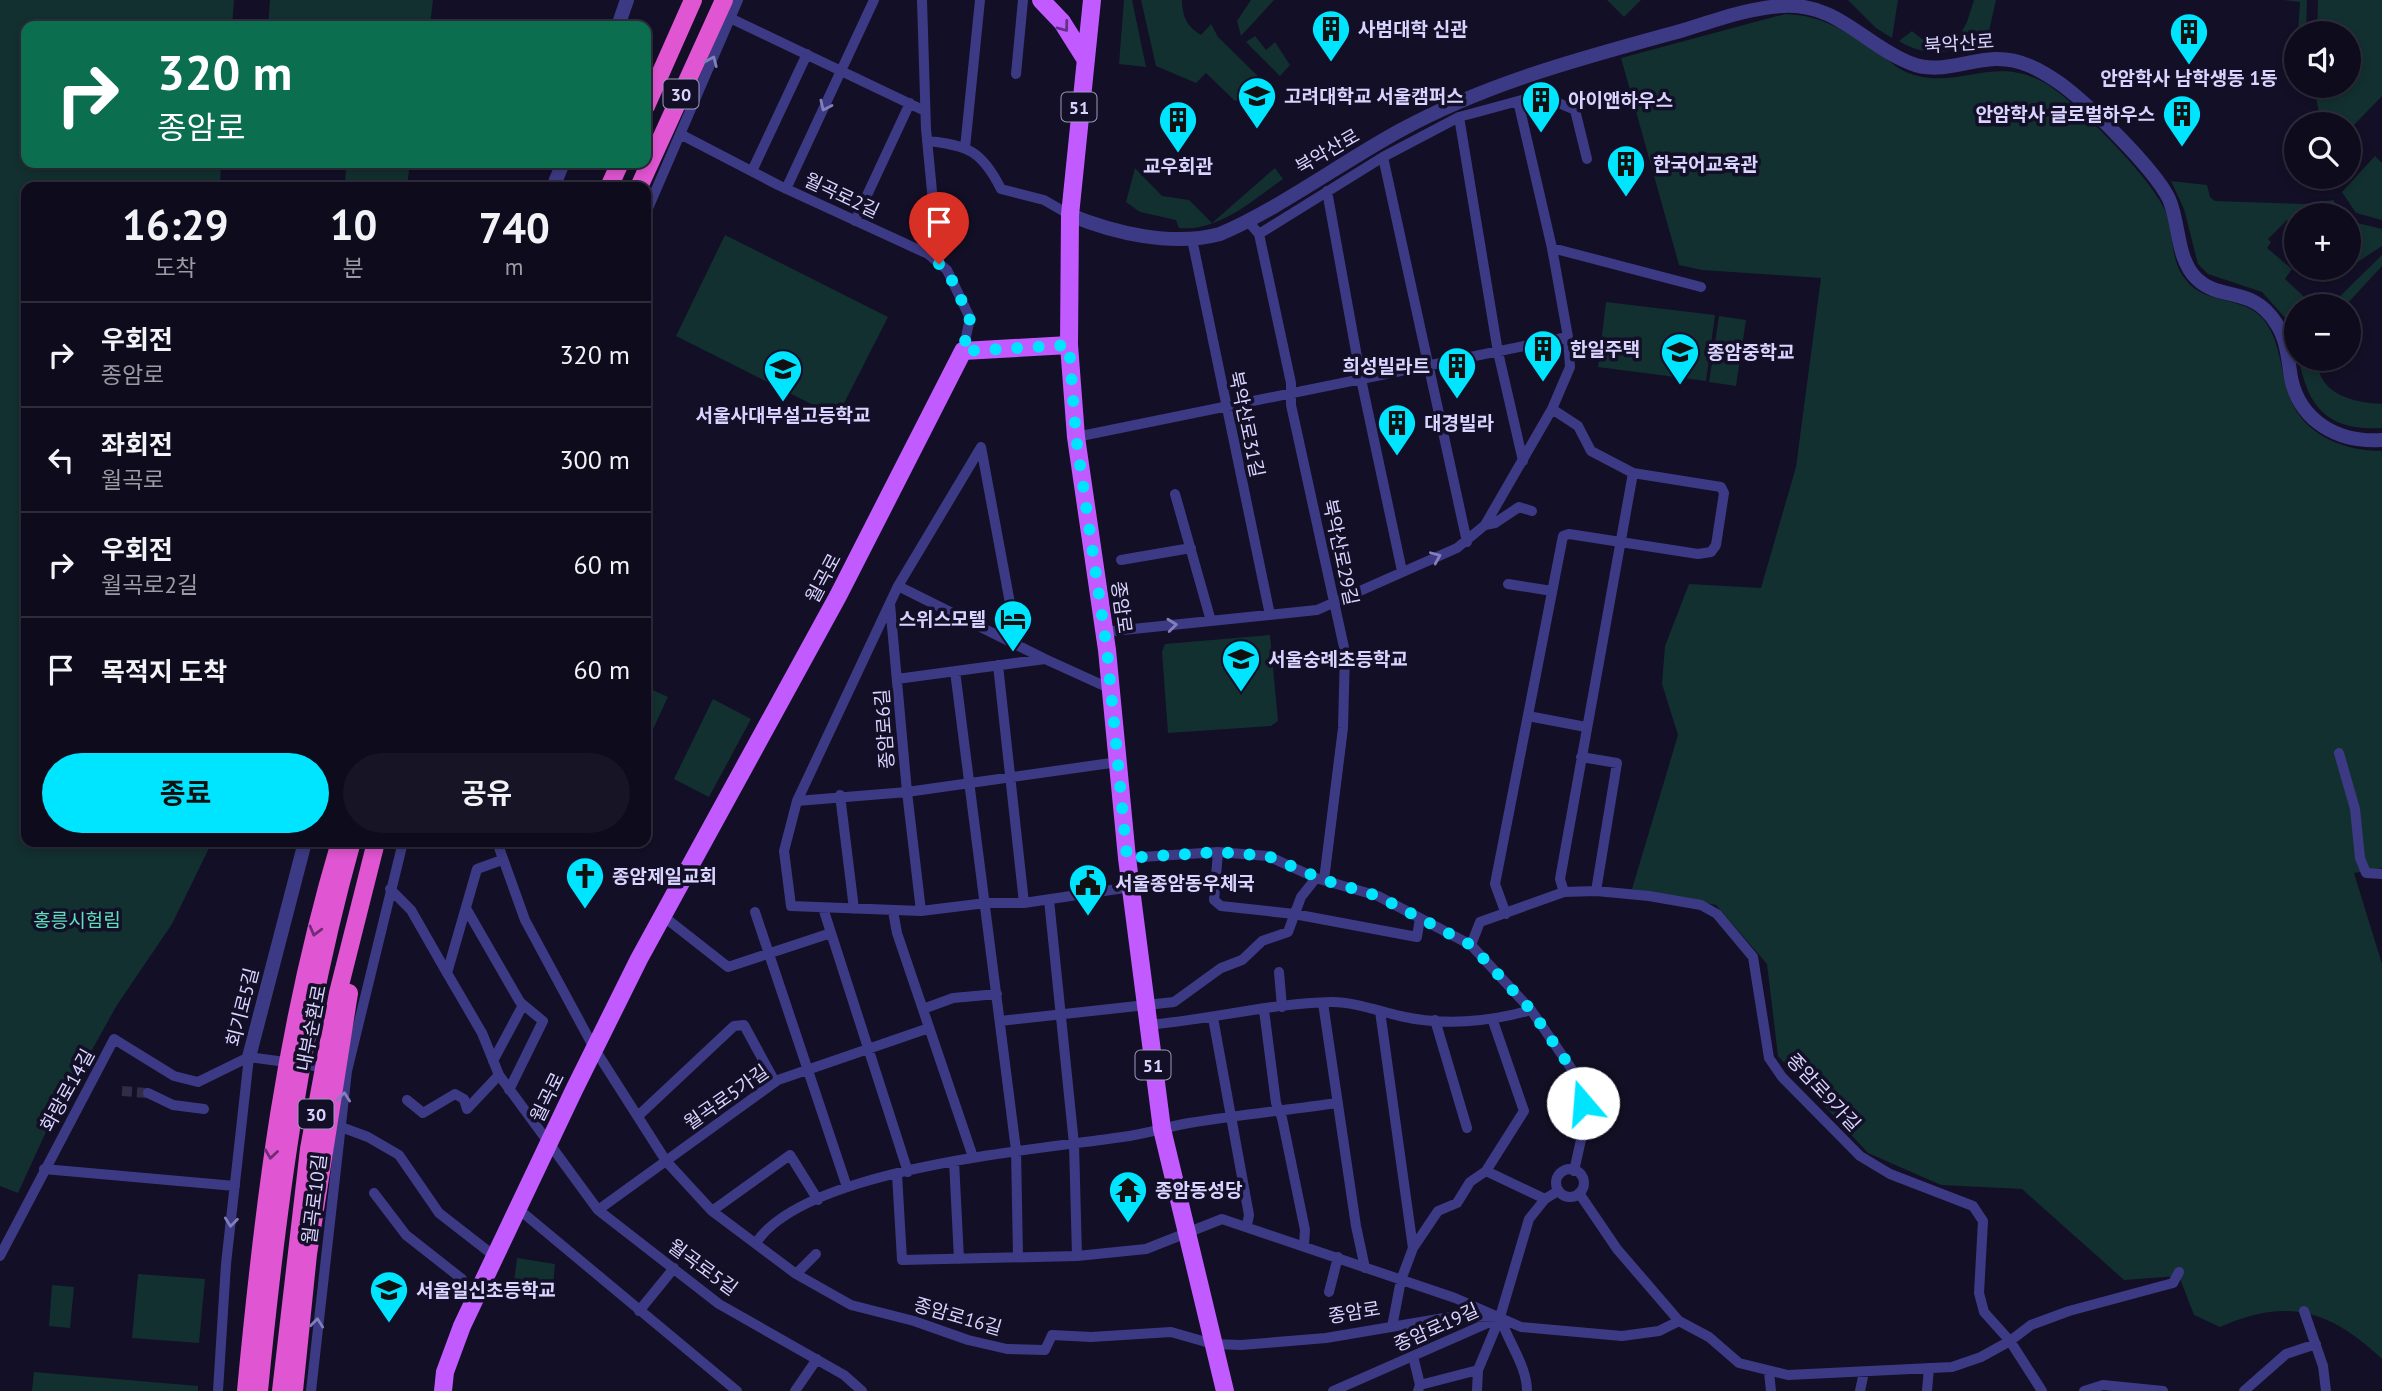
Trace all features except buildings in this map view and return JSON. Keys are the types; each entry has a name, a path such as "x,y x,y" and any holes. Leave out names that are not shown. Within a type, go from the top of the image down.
{"highway":[{"name":"30","path":"651,95 693,0"},
{"name":"30","path":"651,161 724,0"},
{"path":"246,1391 269,1170 286,1060 313,938 339,847"},
{"name":"내부순환로","path":"259,1391 287,1144 319,976 351,847"},
{"path":"294,1391 325,1133 376,847"},
{"name":"내부순환로","path":"281,1391 309,1149 338,993 376,847"}],"main road":[{"path":"1041,0 1062,22 1084,57"},
{"name":"종암로","path":"1092,0 1084,57 1070,215 1069,345 1076,437 1104,632 1127,858 1162,1129 1225,1391"},
{"path":"963,351 1069,345"},
{"name":"월곡로","path":"443,1391 445,1372 493,1255 594,1048 838,596 963,351"}],"street":[{"path":"620,21 627,0"},
{"path":"651,201 738,0"},
{"path":"786,189 874,0"},
{"path":"922,0 925,111 939,264"},
{"path":"965,148 980,0"},
{"path":"1016,74 1023,0"},
{"name":"북악산로","path":"1070,215 1110,230 1192,239 1220,234 1402,130 1472,94 1611,49 1767,7 1793,5 1816,8 1838,17 1913,65 1949,67 1985,60 2007,60 2038,69 2061,84 2103,120 2165,192 2176,219 2184,257 2196,279 2215,290 2246,296 2260,304 2278,325 2295,392 2308,415 2325,428 2344,437 2382,440"},
{"path":"730,18 925,111"},
{"path":"752,171 807,54"},
{"path":"1247,220 1259,234 1383,157 1459,117 1517,101 1541,97 1575,110 1587,159"},
{"path":"1104,632 1317,610 1467,542 1485,525 1570,373 1568,337 1552,248 1517,101"},
{"path":"855,221 910,103"},
{"path":"1459,117 1498,352 1523,461"},
{"name":"월곡로2길","path":"680,134 786,189 928,254 947,270 970,318 963,351"},
{"path":"927,141 965,148 976,153 992,170 1001,189 1044,200 1070,215"},
{"path":"1383,157 1467,542"},
{"path":"1327,191 1361,379 1402,571"},
{"name":"북악산로29길","path":"1259,234 1345,652 1343,728 1320,879"},
{"name":"북악산로31길","path":"1192,239 1224,407 1270,615"},
{"path":"1552,248 1701,287"},
{"path":"1076,437 1568,337"},
{"path":"1506,914 1495,884 1565,534 1698,554 1711,552 1716,545 1724,493 1715,485 1633,473 1591,451 1578,426 1552,409"},
{"path":"1018,646 981,447 898,586 797,801 784,851 791,906 921,911 986,903 1024,903 1131,887"},
{"path":"1564,892 1560,879 1586,727 1623,542 1633,473"},
{"path":"1175,494 1211,621"},
{"path":"1485,525 1493,524 1522,506 1532,511"},
{"path":"1121,560 1191,548"},
{"path":"1508,584 1552,591"},
{"path":"898,586 1111,689"},
{"path":"890,603 897,679"},
{"name":"종암로6길","path":"921,911 906,792 897,679 1045,659"},
{"path":"998,665 1024,903"},
{"path":"955,671 1016,1150 1018,1257"},
{"path":"1528,716 1586,727"},
{"path":"2339,753 2355,809 2360,858 2366,873 2382,874"},
{"path":"1581,757 1617,763 1596,891"},
{"path":"797,801 840,795 906,792 1118,762"},
{"path":"840,795 854,909"},
{"name":"회기로5길","path":"218,1391 249,1057 303,847"},
{"name":"월곡로10길","path":"311,1391 347,1071 402,847"},
{"name":"종암로16길","path":"498,847 524,920 594,1048 666,1161 712,1211 796,1274 851,1305 1007,1349 1045,1350 1052,1335 1091,1337 1171,1332 1213,1344"},
{"path":"1218,852 1214,900 1221,906 1294,914 1417,937 1420,918"},
{"path":"1127,858 1218,852 1268,856 1320,879 1378,896 1471,945 1531,1010 1582,1084 1585,1122 1574,1171"},
{"path":"447,972 477,869 502,860"},
{"path":"1000,1021 1174,1002 1221,968 1242,960 1262,941 1288,932 1301,897 1320,879"},
{"path":"390,889 411,910 447,972"},
{"name":"종암로9가길","path":"1471,945 1480,922 1564,892 1596,891 1701,905 1717,914 1753,957 1769,1058 1782,1077 1860,1156 1890,1174 1973,1206 1983,1221 1979,1293 1984,1312 2010,1341"},
{"path":"1049,900 1074,1144 1077,1256"},
{"path":"822,908 870,1047 869,1056 903,1173 902,1260 1077,1256 1146,1249 1222,1219 1304,1245 1500,1317"},
{"path":"467,910 523,1005 543,1021 509,1090"},
{"path":"893,911 922,1009 973,1157"},
{"path":"755,912 847,1186"},
{"path":"663,916 728,967 831,933"},
{"name":"월곡로5길","path":"447,972 482,1033 499,1075 598,1210 719,1304 844,1375 862,1391"},
{"path":"1279,972 1282,1007"},
{"path":"922,1009 953,998 997,994"},
{"path":"1148,1025 1323,1003 1435,1020 1493,1021 1531,1010"},
{"path":"1323,1003 1356,1226 1365,1268"},
{"path":"493,1061 523,1005"},
{"path":"1264,1010 1279,1111 1305,1230 1304,1245"},
{"path":"1380,1011 1413,1248"},
{"path":"1213,1018 1249,1215 1247,1225"},
{"path":"1435,1020 1467,1128"},
{"path":"1392,1327 1401,1280 1413,1248 1438,1212 1457,1203 1470,1182 1486,1171 1524,1111 1493,1021"},
{"path":"638,1116 734,1026 744,1025 775,1082"},
{"name":"월곡로5가길","path":"598,1210 775,1082 808,1068 929,1028"},
{"name":"화랑로14길","path":"0,1256 114,1039 174,1076 198,1082 249,1057"},
{"path":"249,1057 347,1071"},
{"path":"407,1100 423,1113 455,1094 464,1100 467,1109 499,1075"},
{"path":"148,1093 173,1105 204,1109"},
{"path":"756,1243 762,1234 788,1214 847,1186 973,1157 1337,1103"},
{"path":"341,1127 368,1137 399,1155 439,1213 493,1255"},
{"path":"712,1211 790,1155 818,1200"},
{"path":"954,1161 959,1259"},
{"path":"44,1170 235,1186"},
{"path":"1486,1171 1545,1199"},
{"path":"1558,1191 1557,1177 1564,1171 1574,1171 1583,1180 1579,1193"},
{"path":"1558,1191 1567,1197 1579,1193"},
{"path":"1476,1391 1478,1370 1500,1317 1529,1219 1545,1199 1558,1191"},
{"path":"373,1193 406,1235 462,1279 474,1299"},
{"path":"1579,1193 1617,1249 1679,1321 1709,1337 1738,1363 1769,1372 1864,1372 1952,1367 1981,1357 2010,1341 2031,1325 2069,1311 2173,1283 2179,1272"},
{"path":"516,1208 549,1232 639,1311 737,1391"},
{"path":"796,1274 816,1254"},
{"path":"1329,1292 1338,1257"},
{"path":"639,1311 674,1268"},
{"path":"2304,1311 2323,1366 2326,1391"},
{"name":"종암로","path":"1213,1344 1326,1338 1456,1315 1500,1317"},
{"path":"1500,1317 1507,1338 1527,1377 1527,1391"},
{"name":"종암로19길","path":"1333,1391 1500,1317 1521,1327 1622,1336 1659,1331 1679,1321"},
{"path":"2010,1341 2042,1391"},
{"path":"2244,1391 2286,1354 2316,1344"},
{"path":"1413,1356 1419,1388 1478,1370"},
{"path":"795,1391 817,1359"},
{"path":"1927,1391 1929,1368"},
{"path":"1769,1372 1771,1391"},
{"path":"1860,1391 1864,1372"},
{"path":"2084,1391 2104,1385 2163,1391"}],"green space":[{"name":"홍릉시험림","path":"0,0 234,0 232,21 21,21 21,168 221,168 220,182 21,182 21,847 210,847 172,924 117,1005 45,1134 18,1193 0,1186"},
{"path":"270,0 433,0 431,21 268,21"},
{"path":"1124,0 1132,0 1146,67 1119,64"},
{"path":"1141,0 1182,0 1184,16 1192,28 1201,35 1211,24 1218,37 1270,88 1253,87 1244,97 1235,101 1206,73 1196,83 1156,66"},
{"path":"1251,0 1274,0 1241,36 1237,21"},
{"path":"1607,0 1641,0 1624,17"},
{"path":"1848,0 1898,0 1892,38 1876,28"},
{"path":"1974,0 1996,0 1987,40 1943,52 1921,50 1899,41 1912,31 1927,43 1957,40 1967,22"},
{"path":"2283,0 2307,0 2306,21 2299,21 2300,2"},
{"path":"2318,0 2382,0 2382,96 2361,118 2361,112 2319,112 2316,98 2361,98 2361,21 2317,21"},
{"path":"1785,14 1812,18 1835,26 1906,72 1943,78 1996,71 2014,72 2033,77 2054,89 2115,145 2146,180 2165,210 2177,264 2186,280 2204,294 2246,307 2264,320 2274,337 2289,395 2304,421 2326,438 2339,444 2382,451 2382,868 2354,873 2382,964 2382,1359 2344,1329 2307,1313 2266,1312 2220,1327 2194,1315 2179,1276 2124,1280 2022,1189 1941,1185 1868,1153 1778,1056 1767,964 1716,905 1632,889 1678,735 1662,684 1665,646 1689,584 1761,588 1796,467 1821,278 1702,270 1679,265 1621,58"},
{"path":"1255,36 1266,50 1275,42 1290,65 1280,76 1246,42"},
{"path":"2375,156 2382,163 2382,220 2361,214 2361,203 2349,203 2342,192 2345,189 2361,189 2361,171"},
{"path":"346,168 409,170 408,182 345,182"},
{"path":"1135,168 1162,196 1189,200 1212,223 1275,168 1283,179 1221,220 1207,225 1193,228 1179,228 1176,220 1140,212 1126,202"},
{"path":"2171,181 2207,185 2210,197 2215,201 2284,203 2284,223 2268,239 2271,242 2267,248 2284,262 2284,280 2301,294 2284,294 2284,317 2262,292 2208,274 2198,264 2184,209"},
{"path":"2333,200 2335,203 2311,203"},
{"path":"2361,224 2382,229 2382,246 2361,260"},
{"path":"725,235 888,317 837,417 676,336"},
{"path":"2382,255 2382,266 2356,294 2342,294 2357,280 2361,280 2361,276"},
{"path":"1606,302 1715,315 1706,381 1598,367"},
{"path":"1719,316 1746,320 1736,386 1709,382"},
{"path":"2302,371 2319,371 2323,381 2339,394 2349,399 2382,404 2382,428 2348,426 2335,421 2315,404"},
{"path":"1270,635 1278,721 1271,726 1168,733 1162,652 1165,644"},
{"path":"651,689 668,697 651,733"},
{"path":"713,699 751,719 709,797 674,779"},
{"path":"517,1258 555,1264 553,1287 514,1282"},
{"path":"138,1274 205,1279 199,1343 132,1338"},
{"path":"52,1285 74,1287 70,1328 49,1326"},
{"path":"34,1372 198,1386 198,1391 32,1391"}],"pier":[{"path":"691,0 713,0 651,133 651,91"},
{"path":"617,168 637,168 631,182 611,182"},
{"path":"353,847 369,847 289,1238 272,1391 260,1391 275,1235"}],"tunnel":[{"path":"122,1091 148,1093"}],"place":[{"name":"사범대학 신관","path":"1331,63"},
{"name":"안암학사 남학생동 1동","path":"2189,66"},
{"name":"고려대학교 서울캠퍼스","path":"1257,130"},
{"name":"아이앤하우스","path":"1541,134"},
{"name":"안암학사 글로벌하우스","path":"2182,148"},
{"name":"교우회관","path":"1178,154"},
{"name":"한국어교육관","path":"1626,198"},
{"name":"한일주택","path":"1543,383"},
{"name":"종암중학교","path":"1680,386"},
{"name":"희성빌라트","path":"1457,400"},
{"name":"서울사대부설고등학교","path":"783,403"},
{"name":"대경빌라","path":"1397,457"},
{"name":"스위스모텔","path":"1013,653"},
{"name":"서울숭례초등학교","path":"1241,693"},
{"name":"종암제일교회","path":"585,910"},
{"name":"서울종암동우체국","path":"1088,917"},
{"name":"종암동성당","path":"1128,1224"},
{"name":"서울일신초등학교","path":"389,1324"}],"route":[{"path":"939,264 947,270 970,318 963,351 1069,345 1076,437 1107,650 1127,858 1218,852 1268,856 1324,880 1378,896 1471,945 1509,982 1531,1010 1582,1084 1583,1103"}]}
